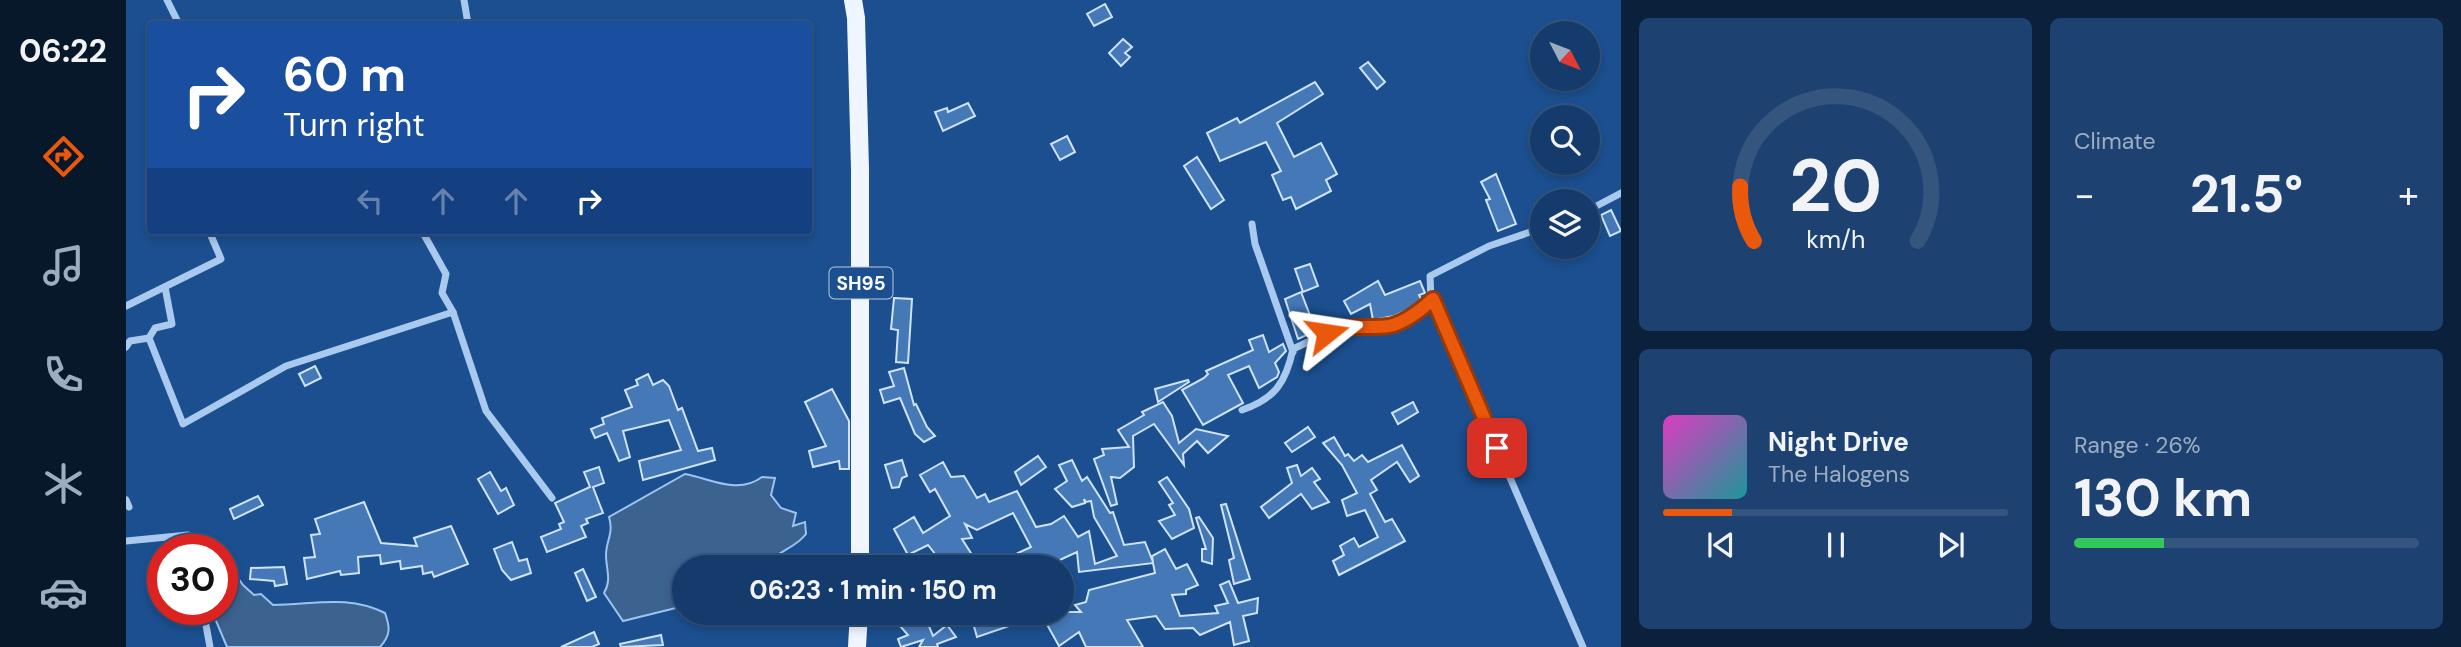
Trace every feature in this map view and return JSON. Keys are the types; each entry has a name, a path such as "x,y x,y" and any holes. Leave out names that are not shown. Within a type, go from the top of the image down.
{"main road":[{"name":"SH95","path":"853,0 856,18 860,169 860,555"},
{"path":"857,647 858,625"}],"street":[{"path":"167,0 178,21"},
{"path":"464,0 468,21"},
{"path":"1600,204 1621,193"},
{"path":"1242,410 1263,403 1287,377 1293,352 1255,244 1252,224"},
{"path":"1431,301 1430,276 1489,246 1530,233"},
{"path":"126,306 221,259 211,235"},
{"path":"424,235 446,274 442,293 453,312 486,411 552,498"},
{"path":"126,347 131,341 149,338 156,328 172,324 165,287"},
{"path":"1431,301 1433,299 1583,647"},
{"path":"1293,352 1344,326 1390,326 1416,313 1431,301"},
{"path":"149,338 183,424 286,366 453,312"},
{"path":"126,541 147,539"},
{"path":"206,625 210,647"}],"water":[{"path":"685,474 734,485 744,485 762,477 775,478 771,495 781,508 796,513 793,526 805,522 806,534 777,555 672,555 672,609 623,621 604,593 608,579 606,555 611,528 609,517"},
{"path":"238,578 254,595 261,594 273,605 330,602 357,604 385,613 389,627 388,635 380,647 227,647 218,625 238,625"}],"building":[{"path":"1105,4 1112,17 1094,26 1087,14"},
{"path":"1123,39 1132,47 1125,53 1130,57 1121,66 1109,53"},
{"path":"1368,62 1385,82 1377,89 1360,68"},
{"path":"1315,82 1323,94 1277,123 1294,157 1321,143 1337,174 1326,180 1331,191 1296,209 1291,197 1283,200 1272,175 1281,171 1266,142 1220,161 1207,133 1237,118 1240,123"},
{"path":"968,103 975,116 943,131 935,112 947,108 948,112"},
{"path":"1067,136 1075,152 1060,160 1051,144"},
{"path":"1197,157 1224,200 1211,209 1184,166"},
{"path":"1496,174 1516,224 1498,231 1486,200 1490,199 1481,182"},
{"path":"1611,210 1621,231 1610,236 1601,215"},
{"path":"1310,264 1318,286 1303,292 1295,269"},
{"path":"1378,281 1385,295 1420,281 1425,293 1419,295 1422,301 1416,306 1394,316 1373,320 1370,304 1351,314 1344,301"},
{"path":"1301,292 1316,331 1298,339 1285,299"},
{"path":"894,298 912,299 908,363 896,362 898,330 891,329"},
{"path":"1263,335 1269,352 1283,344 1286,351 1275,363 1279,372 1277,377 1259,388 1249,366 1228,375 1243,403 1203,425 1182,390 1204,378 1208,374 1206,371 1253,350 1249,340"},
{"path":"315,366 321,378 305,386 299,374"},
{"path":"904,368 914,405 916,404 927,427 935,436 924,442 915,434 900,398 884,403 880,390 894,386 889,372"},
{"path":"648,374 653,385 663,380 669,386 678,410 682,408 698,451 712,448 715,460 643,480 639,461 681,450 669,420 623,431 630,457 619,461 607,433 595,438 591,429 604,424 602,418 632,407 625,390 638,385 636,380"},
{"path":"1188,380 1189,382 1158,402 1155,389"},
{"path":"832,389 849,421 849,469 840,469 839,461 813,467 809,451 826,446 805,402"},
{"path":"1163,402 1172,416 1179,443 1196,429 1228,436 1208,453 1197,441 1183,454 1184,465 1154,424 1133,436 1134,467 1120,478 1111,477 1117,504 1111,506 1094,459 1104,455 1102,449 1129,447 1118,430 1144,415 1142,412"},
{"path":"1413,402 1418,412 1398,424 1392,413"},
{"path":"1308,427 1315,437 1292,452 1285,443"},
{"path":"1334,437 1345,456 1348,454 1354,461 1362,455 1368,462 1402,445 1419,476 1410,482 1397,462 1371,480 1377,490 1370,494 1385,522 1392,519 1405,541 1339,575 1333,561 1344,555 1340,546 1354,538 1359,547 1378,537 1365,510 1347,516 1342,500 1357,493 1342,465 1323,443"},
{"path":"1038,456 1046,467 1021,485 1015,472"},
{"path":"902,460 907,476 902,478 899,487 892,488 885,465"},
{"path":"1072,460 1082,481 1087,477 1110,513 1113,512 1124,545 1145,542 1153,562 1152,556 1165,549 1176,569 1187,564 1198,585 1186,590 1186,594 1172,595 1180,616 1218,613 1215,606 1228,603 1220,585 1229,581 1238,603 1258,598 1257,613 1243,616 1249,641 1234,645 1230,622 1200,635 1193,628 1165,629 1156,616 1127,620 1143,647 1086,647 1079,632 1059,646 1047,625 1074,625 1074,612 1081,612 1075,605 1086,602 1089,590 1155,573 1153,563 1079,572 1077,552 1070,555 1014,555 1031,547 1013,513 977,530 965,524 972,538 962,539 972,555 936,555 928,545 908,555 894,529 914,517 923,533 950,516 935,489 930,492 920,475 943,462 951,477 964,476 977,498 985,494 989,502 1017,491 1036,527 1051,524 1064,516 1078,537 1089,531 1095,564 1117,556 1094,517 1091,501 1086,502 1084,499 1085,503 1072,507 1055,489 1067,481 1059,465"},
{"path":"1297,465 1301,476 1312,468 1320,479 1314,482 1329,502 1312,509 1301,494 1269,518 1261,507 1292,483 1287,468"},
{"path":"599,467 604,483 593,487 603,513 586,519 588,523 581,526 586,537 547,552 541,537 561,529 559,524 564,522 555,503 590,487 584,472"},
{"path":"490,472 501,491 506,488 514,505 498,514 478,479"},
{"path":"1167,477 1189,509 1194,528 1172,539 1159,521 1175,515 1169,505 1173,503 1159,482"},
{"path":"258,496 263,505 234,519 230,509"},
{"path":"364,502 381,543 417,546 414,538 451,526 468,564 434,577 432,572 423,574 422,566 401,569 400,561 381,564 380,555 358,557 359,573 341,575 340,571 307,579 304,558 315,557 311,535 320,534 315,519"},
{"path":"1226,504 1250,579 1234,584 1229,560 1234,558 1221,505"},
{"path":"1199,517 1213,538 1212,564 1202,561 1202,549 1206,549 1196,518"},
{"path":"512,542 519,561 527,559 531,573 511,580 502,570 494,549"},
{"path":"284,567 287,584 275,586 274,581 250,579 251,568"},
{"path":"583,569 596,597 587,601 575,573"},
{"path":"928,625 933,636 947,625 956,637 937,644 938,647 919,647 923,640 901,647 898,639 908,635 900,626"},
{"path":"974,625 1012,625 977,637"},
{"path":"594,632 599,644 592,647 561,647"},
{"path":"661,635 663,645 621,647 620,644"}],"route":[{"path":"1327,333 1344,326 1390,326 1416,313 1433,299 1497,448"}]}
